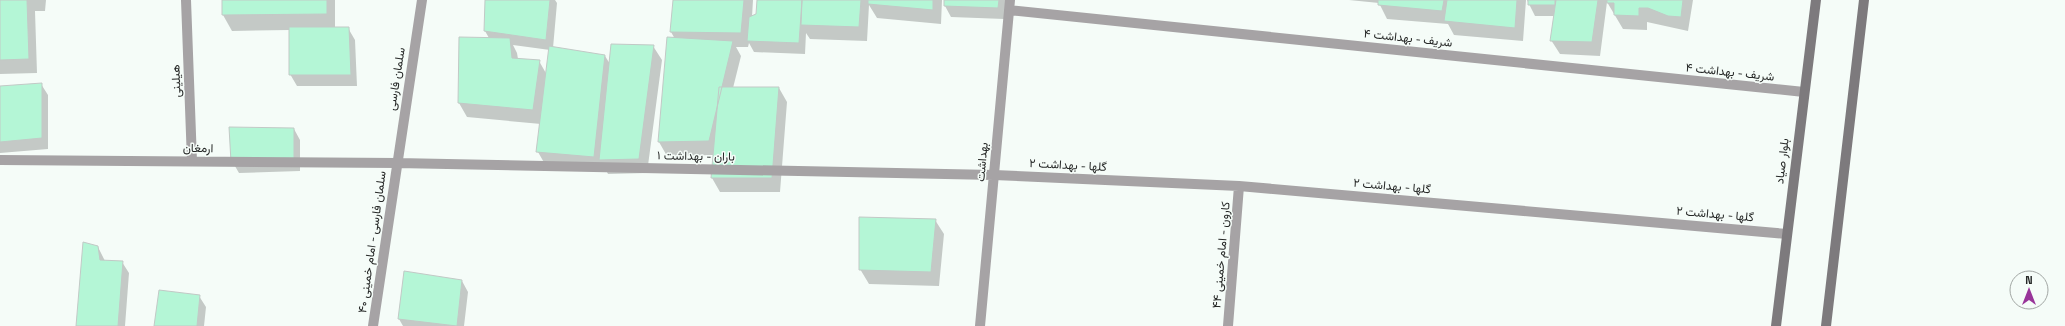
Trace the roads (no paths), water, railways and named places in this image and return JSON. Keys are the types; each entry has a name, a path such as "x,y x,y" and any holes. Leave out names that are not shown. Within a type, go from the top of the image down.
{"main road":[{"name":"بلوار صیاد","path":"1776,326 1816,0"},
{"path":"1826,326 1864,0"}],"street":[{"name":"هیلینی","path":"186,0 192,161"},
{"name":"سلمان فارسی","path":"397,163 422,0"},
{"name":"شریف - بهداشت ۴","path":"1010,5 1804,92"},
{"name":"بهداشت","path":"980,326 1010,5"},
{"name":"ارمغان","path":"0,160 397,163"},
{"name":"باران - بهداشت ۱","path":"397,163 994,174"},
{"name":"سلمان فارسی - امام خمینی ۴۰","path":"373,326 397,163"},
{"name":"گلها - بهداشت ۲","path":"994,174 1240,186 1787,234"},
{"name":"کارون - امام خمینی ۴۴","path":"1228,326 1240,186"}]}
